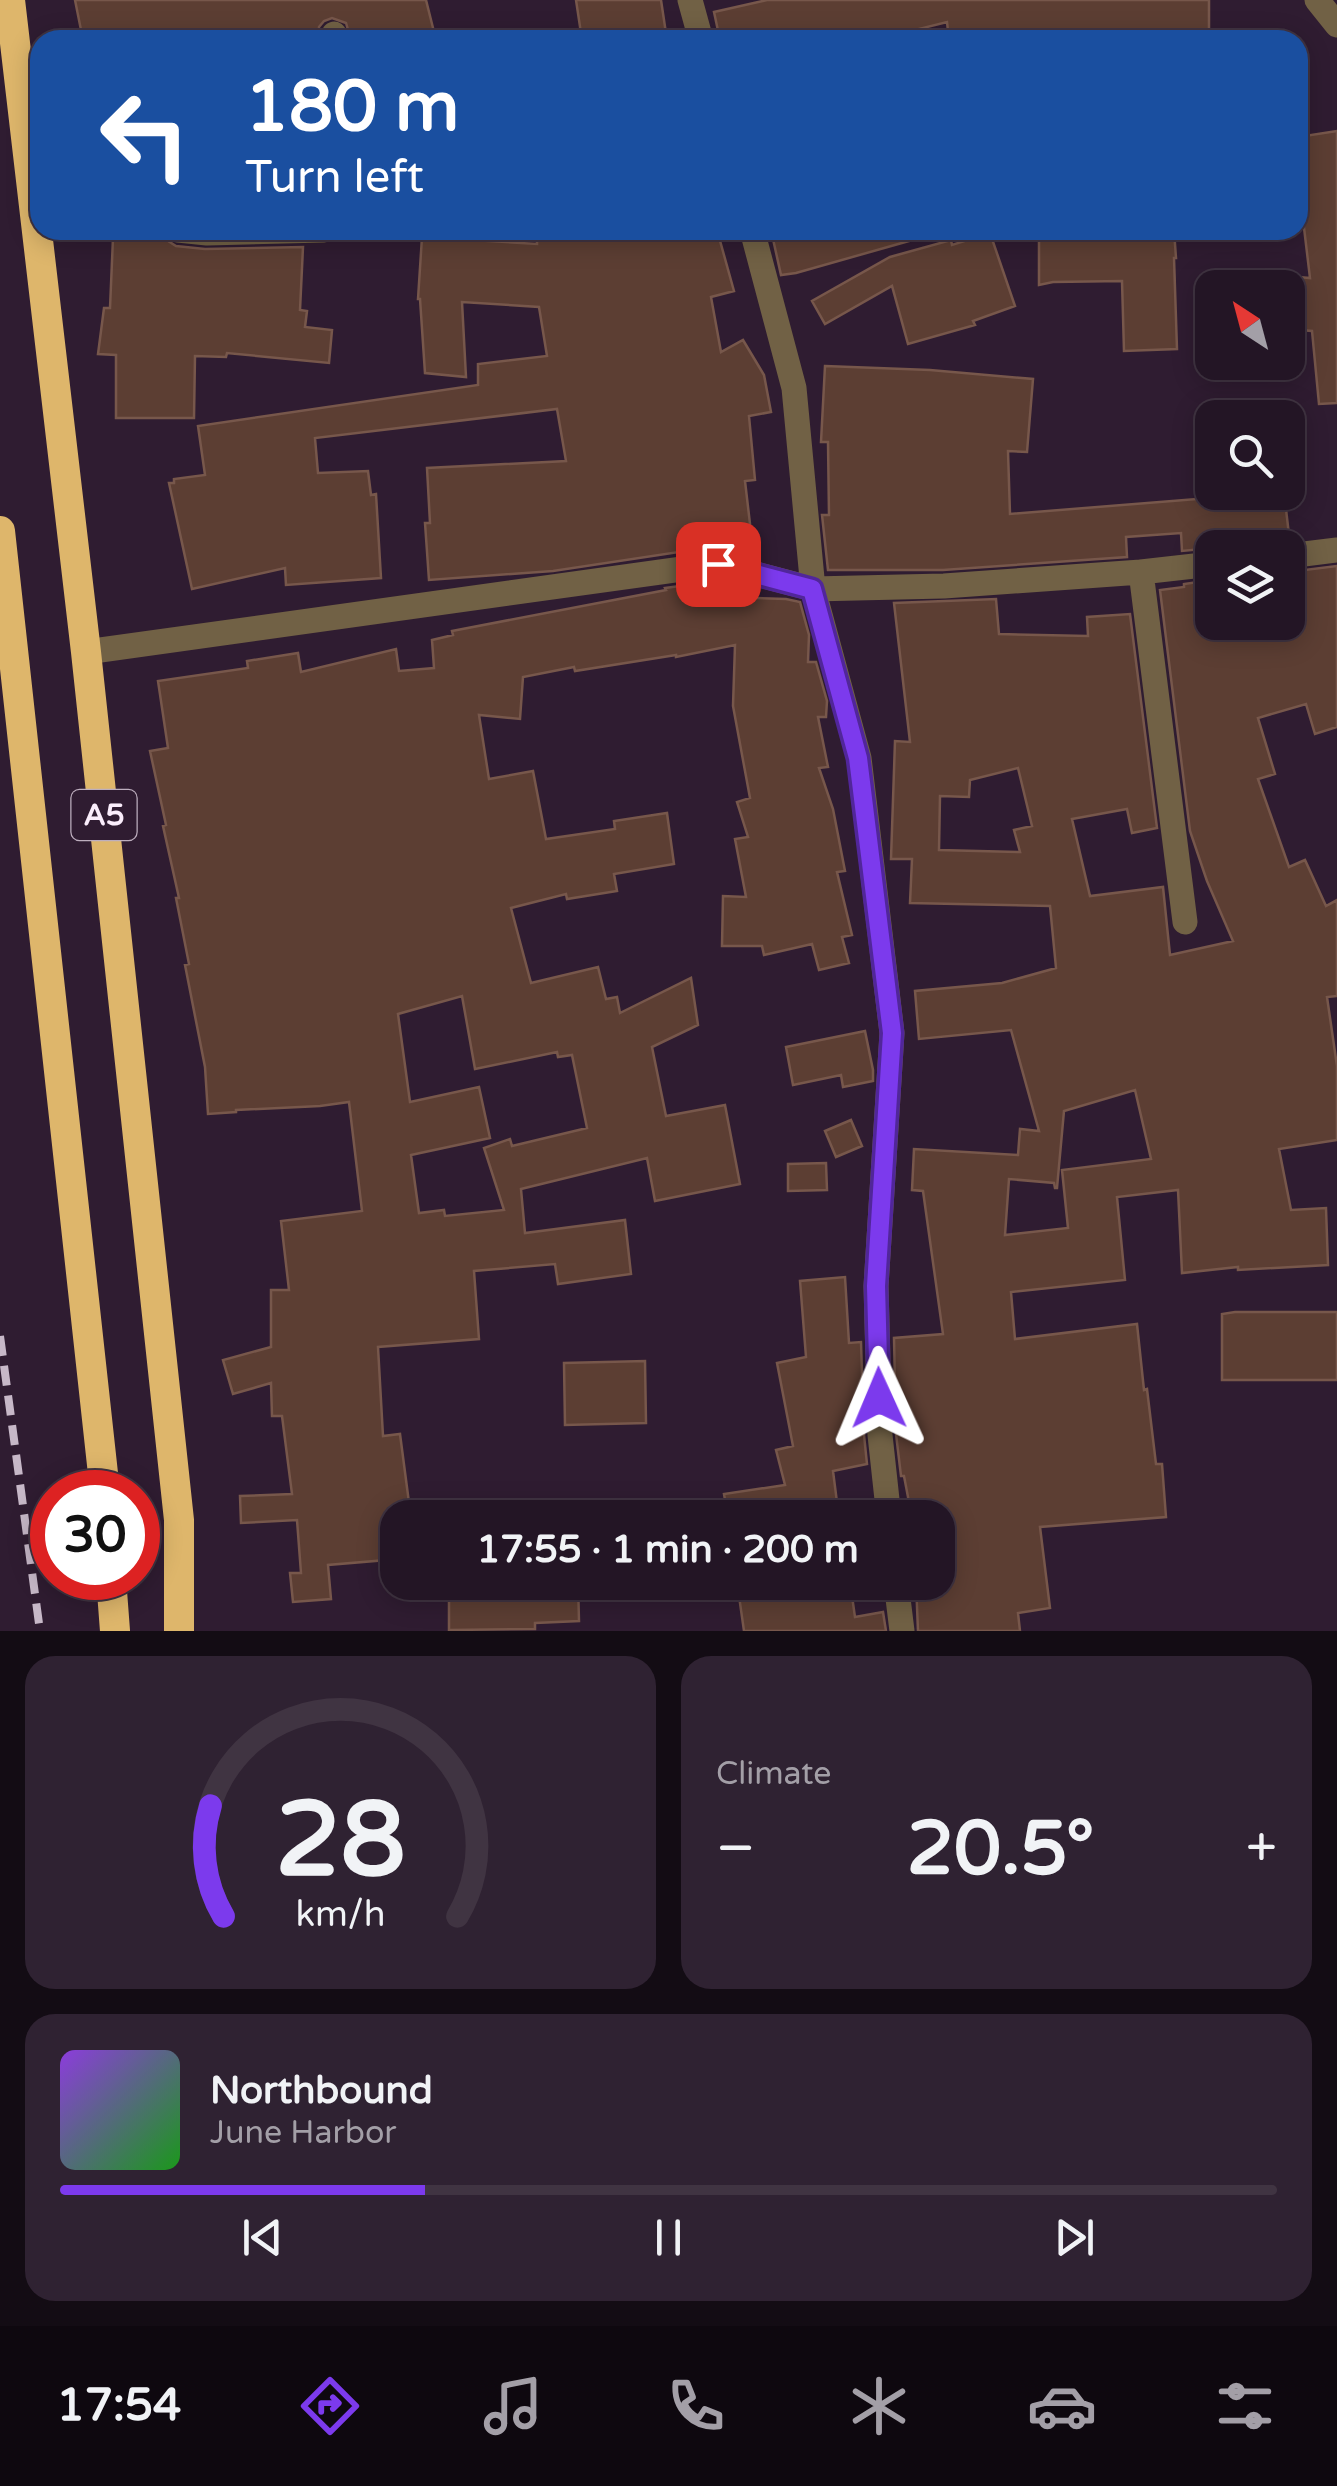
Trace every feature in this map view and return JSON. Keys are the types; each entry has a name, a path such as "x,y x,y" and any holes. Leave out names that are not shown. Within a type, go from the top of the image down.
{"highway":[{"name":"A5","path":"10,0 30,149"},
{"name":"A5","path":"41,240 179,1520 179,1631"},
{"name":"A5","path":"0,531 103,1470"},
{"path":"113,1600 115,1631"}],"street":[{"path":"691,0 698,30"},
{"path":"1316,0 1337,25"},
{"path":"755,240 794,388 812,589 858,758 892,1033 876,1286 880,1435 887,1500"},
{"path":"1305,554 1337,550"},
{"path":"86,652 718,564 812,589 944,586 1195,566"},
{"path":"1141,572 1185,922"},
{"path":"898,1600 902,1631"}],"building":[{"path":"75,0 426,0 434,30 348,30 346,23 332,18 324,21 319,30 81,30"},
{"path":"576,0 661,0 666,30 580,30"},
{"path":"767,0 1209,0 1209,30 948,30 947,22 915,30 718,30 714,12"},
{"path":"1337,131 1337,403 1319,404 1312,331 1305,330 1305,278 1310,278 1308,135"},
{"path":"113,240 167,240 176,246 205,249 303,247 300,310 307,311 305,327 332,330 329,363 227,353 226,357 195,356 194,418 116,418 116,355 98,354 104,308 110,308"},
{"path":"422,240 537,244 537,240 720,240 734,291 711,297 721,352 743,340 764,375 771,412 749,416 755,480 745,481 752,541 553,571 429,580 427,468 566,461 557,409 315,438 318,473 368,471 371,495 376,494 381,578 286,585 285,568 192,589 169,483 205,475 198,426 478,385 478,364 547,356 539,307 462,302 466,377 425,373 418,299"},
{"path":"773,240 912,240 796,273 781,275"},
{"path":"951,240 952,245 968,240 992,240 1015,306 973,321 975,325 908,344 892,286 825,324 812,301 890,257"},
{"path":"1039,240 1175,240 1177,349 1124,351 1122,281 1039,285"},
{"path":"825,366 1033,379 1027,452 1008,451 1010,514 1195,499 1195,510 1286,510 1288,530 1195,530 1195,550 1182,551 1181,533 1126,537 1127,557 943,570 828,570 822,515 829,515 828,442 821,442"},
{"path":"1337,566 1337,727 1315,734 1306,704 1258,718 1275,774 1258,779 1289,867 1305,860 1326,906 1337,900 1337,996 1327,997 1337,1066 1337,1140 1279,1149 1291,1210 1326,1208 1328,1265 1182,1273 1178,1190 1117,1197 1125,1280 1011,1292 1015,1339 1137,1324 1156,1464 1162,1464 1166,1517 1040,1527 1050,1608 1018,1613 1020,1631 918,1631 917,1600 955,1600 955,1500 909,1500 896,1434 894,1338 943,1334 923,1191 912,1190 914,1149 1018,1155 1020,1129 1039,1131 1011,1030 919,1039 915,991 1002,983 1056,968 1050,906 910,903 912,859 891,859 895,741 910,742 894,603 996,599 999,634 1088,636 1087,617 1130,614 1157,828 1132,833 1127,809 1072,819 1090,896 1163,887 1170,955 1233,941 1190,831 1160,590 1195,582 1195,640 1305,640 1305,570","holes":["1018,768 1032,826 1014,830 1020,852 939,850 940,796 969,797 970,780","1135,1090 1151,1159 1062,1170 1068,1228 1005,1235 1009,1179 1054,1183 1057,1188 1064,1111"]},
{"path":"717,581 720,597 800,602 809,635 808,662 816,662 827,701 826,717 818,717 828,767 819,768 833,809 845,871 837,872 852,935 842,937 849,963 819,970 812,944 764,955 762,946 722,946 723,896 746,897 735,839 748,837 737,802 750,798 733,706 735,645 676,657 575,671 574,667 523,677 520,719 479,715 489,779 533,771 546,839 615,829 614,821 667,813 674,864 614,874 617,891 567,899 566,894 511,908 531,983 598,967 606,999 617,997 620,1013 691,978 698,1025 652,1047 666,1116 725,1105 740,1184 655,1201 647,1158 521,1189 525,1233 625,1220 631,1274 558,1284 555,1264 474,1271 479,1339 378,1347 383,1436 400,1434 409,1500 380,1500 380,1561 328,1565 331,1599 293,1602 290,1573 301,1573 297,1520 241,1523 240,1496 292,1494 282,1416 272,1416 271,1383 233,1394 223,1360 271,1347 271,1290 289,1290 281,1221 362,1211 349,1102 208,1114 205,1067 185,965 189,964 179,898 150,751 168,748 158,681 248,668 247,661 298,653 301,672 396,649 399,671 434,668 432,640 453,635 452,631","holes":["462,996 475,1069 557,1052 558,1057 572,1055 587,1128 512,1146 510,1139 484,1148 504,1210 445,1216 444,1210 419,1213 411,1155 490,1138 479,1087 410,1102 398,1014"]},
{"path":"865,1031 873,1081 843,1087 841,1075 793,1085 786,1047"},
{"path":"851,1120 862,1146 836,1157 825,1131"},
{"path":"826,1163 827,1190 788,1191 788,1164"},
{"path":"845,1277 849,1343 861,1342 867,1464 833,1471 837,1500 725,1500 724,1494 785,1485 776,1450 793,1446 777,1363 806,1357 800,1281"},
{"path":"1337,1312 1337,1380 1222,1380 1222,1314"},
{"path":"645,1361 646,1423 565,1425 564,1363"},
{"path":"449,1600 578,1600 579,1621 535,1623 535,1629 449,1630"},
{"path":"740,1600 853,1600 855,1617 883,1612 886,1631 744,1631"}],"railway":[{"path":"0,1336 40,1631"}],"route":[{"path":"718,564 812,589 858,758 892,1033 876,1286 879,1398"}]}
